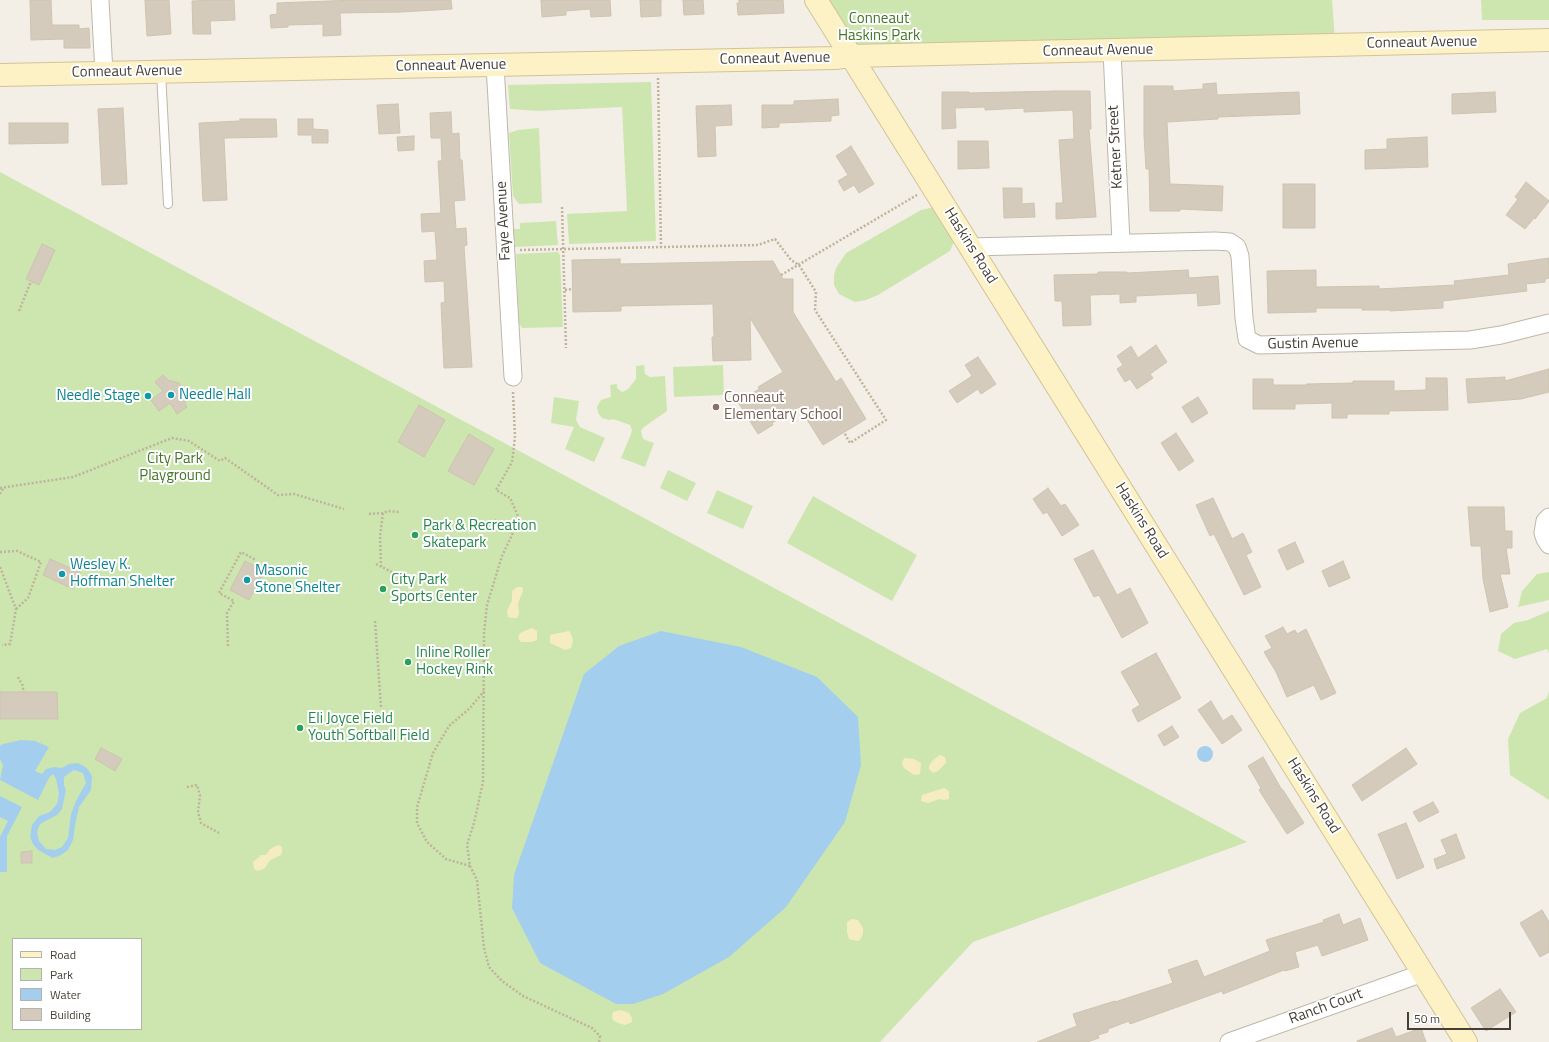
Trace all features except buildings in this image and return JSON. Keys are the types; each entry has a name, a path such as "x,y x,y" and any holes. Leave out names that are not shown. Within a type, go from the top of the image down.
{"street":[{"path":"100,0 104,73"},
{"name":"Haskins Road","path":"816,0 1466,1042"},
{"name":"Conneaut Avenue","path":"0,75 835,58 851,56 1549,40"},
{"name":"Ketner Street","path":"1112,51 1121,242"},
{"name":"Faye Avenue","path":"495,65 513,378"},
{"name":"Gustin Avenue","path":"970,246 1121,242 1230,242 1238,247 1240,256 1244,318 1247,339 1260,346 1470,340 1501,335 1549,323"},
{"path":"1549,517 1545,522 1543,533 1549,545"},
{"name":"Ranch Court","path":"1229,1042 1423,972"}],"lane":[{"path":"161,71 168,204"}],"path":[{"path":"658,78 662,246"},
{"path":"781,275 918,194"},
{"path":"562,208 566,348"},
{"path":"506,250 758,245 775,238 791,260 799,265 816,292 815,310 886,420 850,443 844,432"},
{"path":"19,311 31,281"},
{"path":"565,290 572,289"},
{"path":"513,378 515,437 512,462 496,490 510,498 518,516 502,556 487,605 484,633 483,782 467,845 470,866 477,880 484,948 489,968 502,981 523,996 592,1028 600,1036 599,1042"},
{"path":"0,488 73,477 172,438 189,441 220,461 225,458 278,495 294,494 344,509"},
{"path":"0,494 4,487"},
{"path":"369,514 388,511 399,512"},
{"path":"381,567 380,536 383,513"},
{"path":"495,520 502,523 515,524"},
{"path":"0,552 17,551 41,562 28,598 16,609"},
{"path":"228,646 227,613 234,601 219,593 241,552 256,560"},
{"path":"376,564 414,583"},
{"path":"0,567 16,609 10,644 2,646"},
{"path":"375,621 381,708"},
{"path":"18,677 23,686 23,692"},
{"path":"470,866 446,859 427,842 417,823 417,807 433,753 449,726 470,708 484,691"},
{"path":"187,787 197,785 200,795 198,812 201,823 219,833"}],"green space":[{"name":"Conneaut Haskins Park","path":"816,0 1332,0 1335,40 851,56"},
{"path":"1481,0 1549,0 1549,20 1482,20"},
{"path":"651,82 656,241 569,244 567,214 627,211 622,107 538,111 510,109 508,85"},
{"path":"539,128 542,203 519,204 513,196 509,133 518,130"},
{"name":"City Park Playground","path":"0,172 1247,842 973,942 880,1042 0,1042"},
{"path":"935,207 955,239 950,251 878,295 866,300 855,302 839,294 834,285 834,275 836,268 846,253 921,210"},
{"path":"556,221 558,245 515,247 513,229 520,229 520,223"},
{"path":"558,252 560,255 563,327 522,328 519,323 516,254"},
{"path":"644,365 645,374 650,377 665,376 667,411 644,427 641,431 643,439 654,443 645,467 621,458 631,434 632,430 630,425 613,419 609,420 602,418 598,413 597,407 601,400 611,397 610,385 617,384 617,388 622,392 628,389 636,379 636,366"},
{"path":"723,365 724,395 674,397 673,367"},
{"path":"554,397 579,401 576,420 580,427 605,438 594,462 565,449 574,427 551,423"},
{"path":"668,470 696,483 687,501 660,488"},
{"path":"717,490 753,506 743,529 707,513"},
{"path":"813,496 917,555 892,601 787,543"},
{"path":"1549,572 1549,600 1518,607 1522,591 1537,574"},
{"path":"1549,611 1549,653 1547,649 1515,659 1498,651 1501,634 1514,623 1528,620"},
{"path":"1549,691 1549,800 1510,775 1508,739 1520,713 1547,698"}],"sand":[{"path":"517,587 522,587 523,591 518,603 519,614 517,618 512,618 508,617 507,610 512,601 512,591"},
{"path":"532,628 537,631 537,640 531,642 521,642 518,638 520,633"},
{"path":"569,631 573,641 571,648 565,650 550,643 550,635"},
{"path":"940,755 945,757 946,763 938,771 933,773 929,769 929,766 933,760"},
{"path":"904,758 914,759 921,763 920,774 914,775 904,768 902,764"},
{"path":"944,788 949,791 949,799 939,799 928,803 921,801 922,795"},
{"path":"278,845 282,847 281,855 270,860 265,868 257,871 254,869 253,862 261,855 266,855 270,849"},
{"path":"852,919 858,920 863,928 863,934 860,940 857,941 849,939 847,932 847,922"},
{"path":"621,1010 629,1013 632,1018 632,1022 625,1025 613,1020 613,1012"}],"water":[{"path":"661,631 741,647 817,677 858,717 861,765 845,822 786,907 729,957 663,994 633,1004 616,1004 540,963 512,908 514,875 584,674 619,646"},
{"path":"21,740 35,741 49,747 35,771 42,774 46,769 54,767 62,768 69,764 78,763 87,768 92,776 91,790 79,807 73,840 68,850 61,855 53,858 38,850 30,837 32,825 39,816 50,812 57,804 59,794 56,779 53,774 49,778 38,800 0,780 3,765 0,759 0,746","holes":["74,770 83,773 86,783 71,814 68,838 62,847 55,850 46,849 39,841 37,832 40,824 57,815 62,809 66,790 64,785 64,777"]},
{"path":"1202,746 1208,746 1213,751 1211,760 1208,762 1202,762 1197,757 1197,751"},
{"path":"0,796 22,807 7,836 7,872 0,872 0,837 8,821 0,817"}],"place":[{"name":"Needle Hall","path":"171,395"},
{"name":"Needle Stage","path":"148,396"},
{"name":"Conneaut Elementary School","path":"716,407"},
{"name":"Park & Recreation Skatepark","path":"415,535"},
{"name":"Wesley K. Hoffman Shelter","path":"62,574"},
{"name":"Masonic Stone Shelter","path":"247,580"},
{"name":"City Park Sports Center","path":"383,589"},
{"name":"Inline Roller Hockey Rink","path":"408,662"},
{"name":"Eli Joyce Field Youth Softball Field","path":"300,728"}]}
